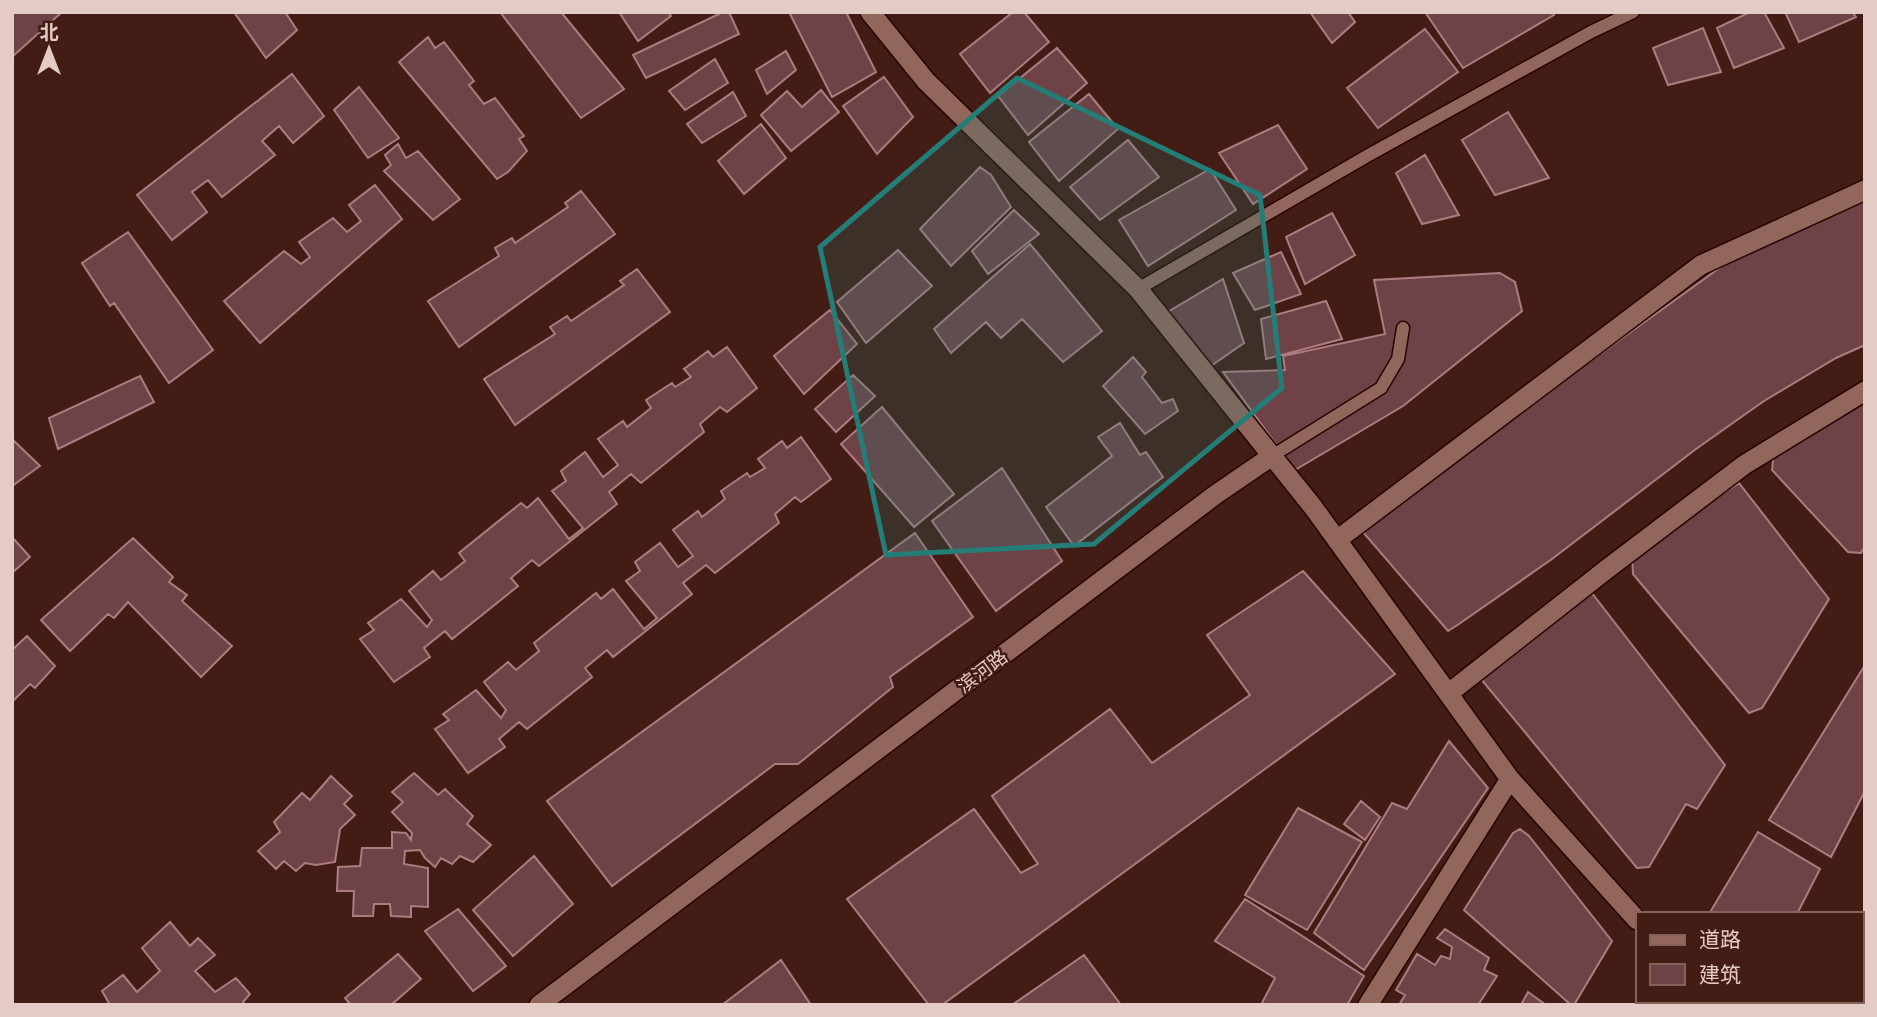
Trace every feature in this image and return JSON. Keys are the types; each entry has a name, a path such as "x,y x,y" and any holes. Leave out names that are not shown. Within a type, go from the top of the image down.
{"street":[{"path":"870,12 926,81 1138,289 1337,540 1510,779 1636,919"},
{"path":"1337,540 1701,265 1865,190"},
{"path":"1449,693 1744,465 1865,391"},
{"name":"滨河路","path":"539,1005 1215,495 1272,456"},
{"path":"1368,1005 1510,779"}],"lane":[{"path":"1138,289 1367,156 1591,32 1633,12"},
{"name":"滨河路","path":"1272,456 1381,388 1398,359 1403,328"}],"highlighted area":[{"path":"1017,78 1260,195 1282,388 1094,544 886,555 820,247"}],"building":[{"path":"12,12 62,12 12,57"},
{"path":"234,12 285,12 297,30 266,58"},
{"path":"500,12 561,12 624,89 581,118"},
{"path":"619,12 668,12 671,16 638,41"},
{"path":"723,12 729,12 739,34 646,78 633,55"},
{"path":"789,12 846,12 876,72 832,97"},
{"path":"1013,12 1024,12 1049,42 990,93 960,54"},
{"path":"1310,12 1348,12 1355,22 1332,43"},
{"path":"1425,12 1552,12 1554,15 1463,68"},
{"path":"1750,12 1764,12 1784,48 1734,68 1717,28"},
{"path":"1785,12 1852,12 1856,17 1799,42"},
{"path":"1703,28 1721,72 1668,85 1653,48"},
{"path":"1425,29 1458,72 1378,128 1347,88"},
{"path":"428,37 435,48 444,42 474,81 469,85 484,104 495,98 524,136 519,139 527,151 508,172 497,179 399,62"},
{"path":"1057,48 1087,83 1028,135 998,96"},
{"path":"786,51 796,70 767,94 756,70"},
{"path":"715,59 728,83 685,110 669,91"},
{"path":"292,74 324,116 293,143 279,126 262,141 275,155 222,197 208,180 192,192 207,212 172,240 137,195"},
{"path":"884,77 913,117 877,154 843,106"},
{"path":"359,87 399,138 368,158 334,110"},
{"path":"821,90 839,112 791,151 761,115 787,91 802,107"},
{"path":"733,92 746,116 702,143 687,124"},
{"path":"1089,94 1118,129 1059,181 1029,142"},
{"path":"1508,112 1549,178 1495,195 1462,140"},
{"path":"761,124 786,158 744,194 718,161"},
{"path":"1278,125 1307,169 1253,204 1219,153"},
{"path":"1128,140 1159,177 1100,220 1070,187"},
{"path":"398,144 406,158 418,151 460,199 433,220 384,171 391,165 385,155"},
{"path":"1425,155 1459,215 1422,224 1396,173"},
{"path":"980,167 991,175 1011,207 951,266 920,229"},
{"path":"1210,169 1236,210 1148,266 1119,220"},
{"path":"375,185 402,219 260,343 224,301 284,251 301,264 310,257 299,242 333,218 347,232 361,221 349,205"},
{"path":"581,191 615,234 459,347 428,301 499,256 495,248 512,238 515,243 568,207 565,203"},
{"path":"1865,197 1865,345 1836,358 1764,401 1696,449 1552,559 1459,624 1448,631 1362,531 1475,444 1743,251"},
{"path":"1014,210 1039,234 988,274 972,251"},
{"path":"1332,213 1355,255 1305,284 1286,237"},
{"path":"128,232 213,350 169,383 114,303 110,306 82,263"},
{"path":"1030,244 1102,331 1063,362 1022,319 1001,338 986,322 951,353 934,329"},
{"path":"898,250 932,286 866,343 837,302"},
{"path":"1281,252 1301,294 1255,310 1233,273"},
{"path":"637,269 670,312 515,425 484,379 555,334 550,327 567,316 571,321 624,285 620,281"},
{"path":"1500,273 1515,282 1522,311 1403,406 1295,470 1223,372 1285,370 1283,356 1385,334 1374,280"},
{"path":"1223,279 1244,343 1208,368 1166,313"},
{"path":"1326,301 1342,339 1266,359 1261,319"},
{"path":"830,310 857,344 804,394 774,356"},
{"path":"727,347 757,388 727,412 720,407 700,424 704,432 641,483 631,474 609,492 617,504 539,566 532,560 511,578 518,586 452,639 445,631 424,648 430,657 394,682 360,639 374,630 368,623 401,599 427,627 432,620 409,591 433,571 441,580 465,561 459,553 521,503 527,508 538,498 569,539 583,528 552,491 566,481 561,471 585,452 603,477 618,465 598,439 623,421 627,427 651,408 646,400 672,383 675,387 691,377 684,369 708,351 713,357"},
{"path":"1133,357 1146,372 1142,377 1162,403 1173,399 1178,411 1145,434 1103,386"},
{"path":"853,375 875,396 836,432 815,409"},
{"path":"140,376 154,402 58,449 49,418"},
{"path":"1865,402 1865,546 1861,553 1848,552 1772,470 1774,451"},
{"path":"882,407 954,494 914,527 841,444"},
{"path":"1120,423 1140,455 1146,452 1163,477 1074,546 1046,507 1112,456 1098,437"},
{"path":"801,437 831,479 801,502 795,497 775,514 779,523 715,573 706,565 683,583 692,594 613,657 607,650 585,668 592,677 527,729 519,722 499,739 505,747 468,773 435,729 449,720 443,714 476,690 501,718 506,710 484,682 508,662 516,670 539,651 534,643 596,593 601,599 613,589 644,629 657,618 626,581 640,571 635,562 660,543 678,567 693,556 673,530 698,511 702,517 725,499 721,491 747,473 750,477 765,468 758,459 782,441 787,448"},
{"path":"12,439 40,466 12,486"},
{"path":"1002,468 1062,561 996,611 932,521"},
{"path":"1739,483 1829,599 1762,708 1749,713 1633,574 1632,555 1643,545"},
{"path":"915,533 973,617 890,677 893,687 798,764 775,764 612,886 547,801"},
{"path":"12,537 30,557 12,573"},
{"path":"133,538 173,577 169,582 187,595 182,601 232,646 201,677 128,602 114,618 108,614 70,651 41,620"},
{"path":"1303,571 1395,674 942,1005 929,1005 847,899 974,809 1021,873 1038,864 992,796 1110,709 1152,763 1250,695 1207,635"},
{"path":"1588,588 1725,765 1697,809 1686,804 1649,867 1637,868 1481,679"},
{"path":"27,636 55,666 35,688 30,684 12,702 12,650"},
{"path":"1865,665 1865,791 1831,857 1769,820"},
{"path":"1449,741 1488,788 1364,970 1314,933 1392,803 1407,809"},
{"path":"414,773 438,795 445,789 473,816 467,824 491,845 473,862 460,856 452,864 441,858 435,867 420,850 405,851 404,864 428,868 428,907 411,906 411,917 391,916 390,904 374,904 373,916 353,916 354,891 337,891 338,867 360,866 362,848 392,848 392,832 406,833 411,840 412,833 392,812 403,802 392,792"},
{"path":"331,776 352,796 344,804 355,815 340,829 335,862 316,865 305,863 296,871 284,861 276,869 258,851 280,832 274,822 302,793 310,800"},
{"path":"1361,801 1380,817 1365,840 1344,824"},
{"path":"1298,808 1362,842 1307,930 1245,895"},
{"path":"1520,829 1529,836 1612,941 1574,1005 1464,910 1513,833"},
{"path":"1758,832 1820,869 1798,912 1710,912"},
{"path":"534,856 573,904 513,956 473,910"},
{"path":"1245,899 1364,976 1347,1005 1261,1005 1275,978 1215,941"},
{"path":"458,909 506,966 473,991 425,931"},
{"path":"170,922 190,946 198,938 215,955 195,971 215,992 236,978 250,994 243,1002 245,1005 110,1005 102,991 123,975 137,992 160,971 142,948"},
{"path":"1445,929 1489,958 1484,970 1497,976 1478,1005 1399,1005 1405,995 1396,990 1417,954 1435,965 1441,956 1450,959 1452,947 1437,938"},
{"path":"398,954 421,979 391,1005 351,1005 345,998"},
{"path":"1084,955 1121,1005 1012,1005"},
{"path":"781,960 811,1005 722,1005"},
{"path":"1528,992 1546,1005 1521,1005"}]}
